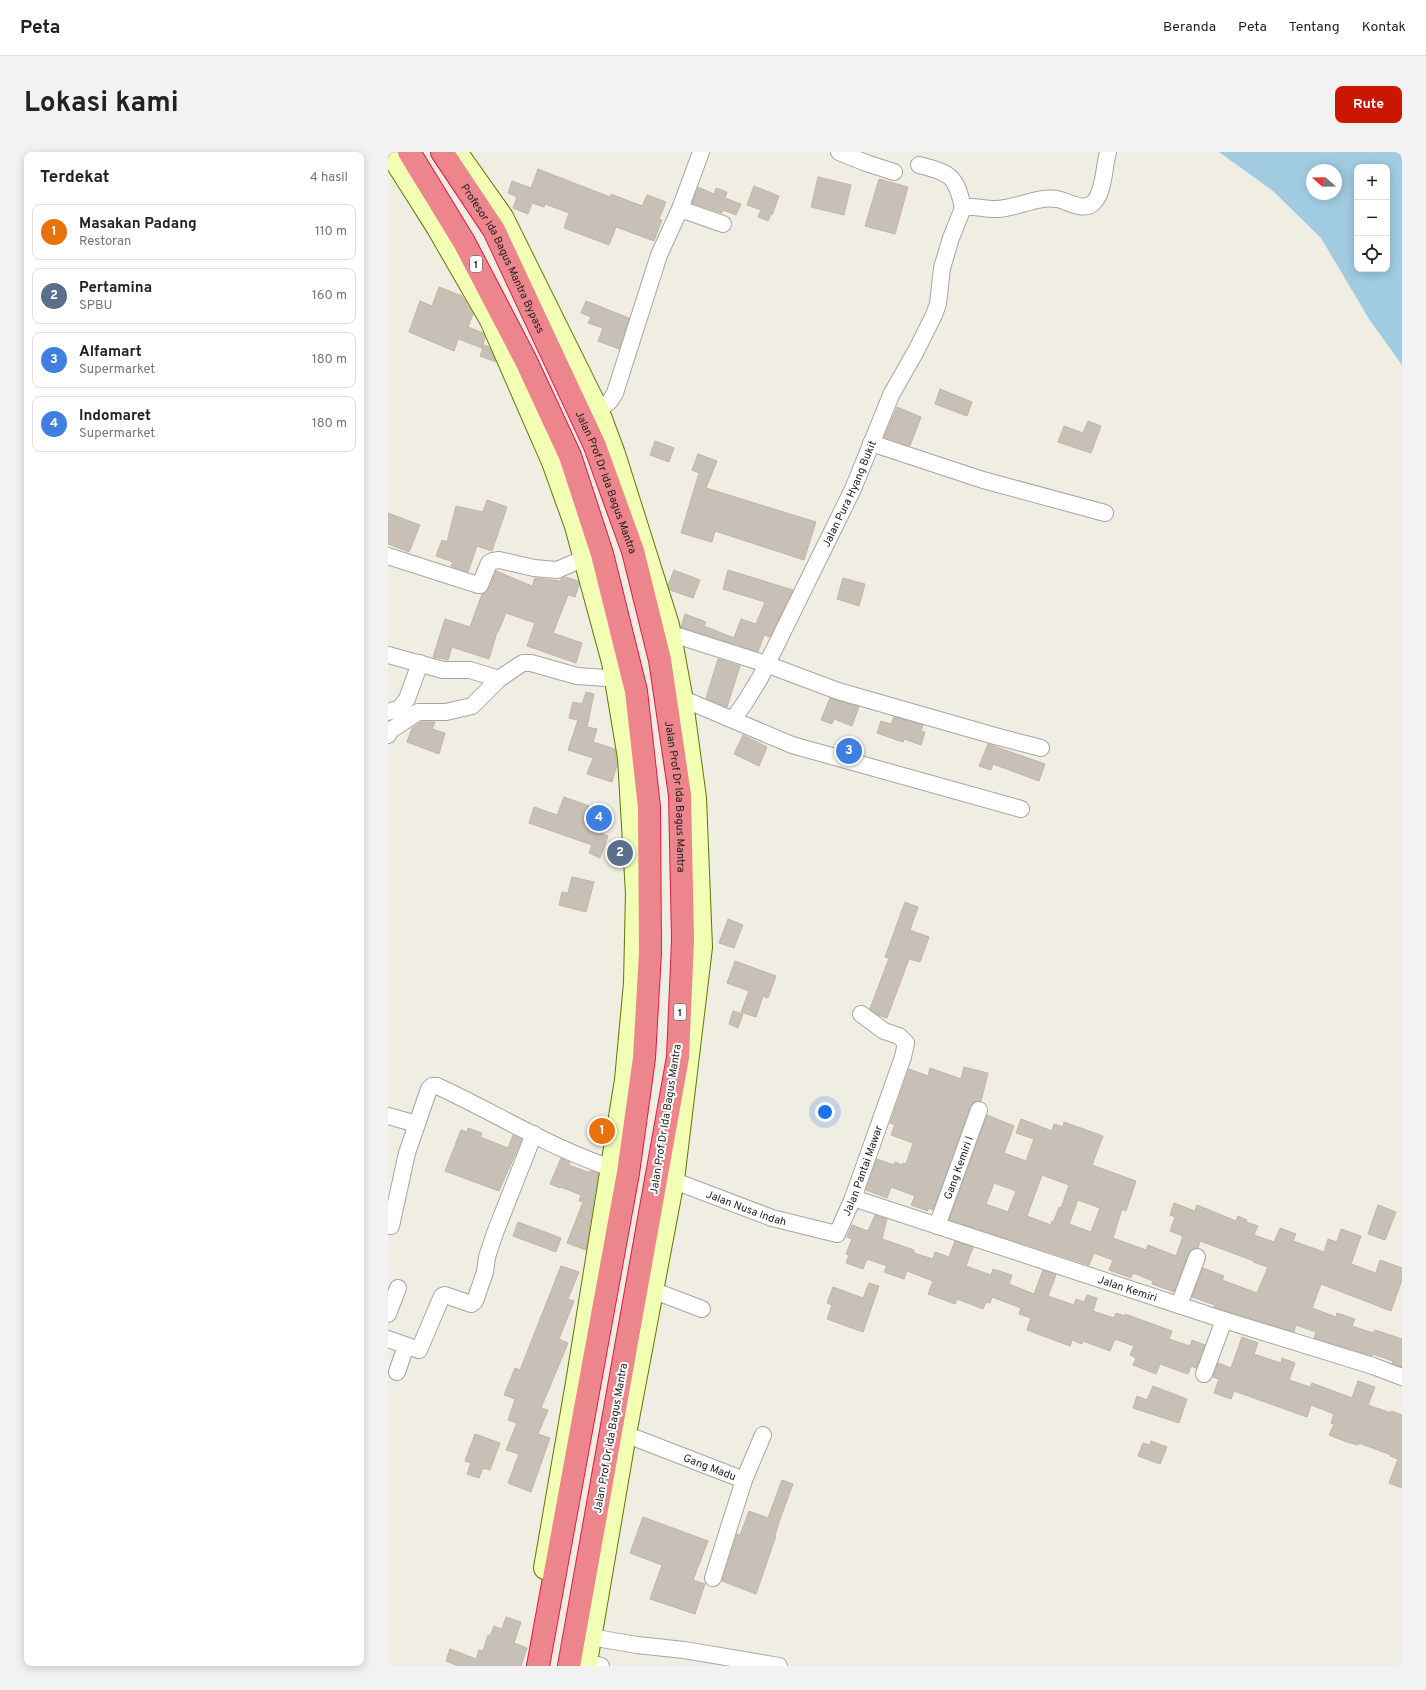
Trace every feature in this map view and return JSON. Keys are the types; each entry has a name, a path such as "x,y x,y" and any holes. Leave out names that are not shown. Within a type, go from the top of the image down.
{"highway":[{"name":"1","path":"409,152 464,242 535,381 570,456 602,554 624,676 636,691 649,807 650,953 644,1058 620,1171 556,1535 538,1666"},
{"name":"Profesor Ida Bagus Mantra Bypass","path":"442,152 494,230 559,368"},
{"path":"535,381 559,368"},
{"name":"Jalan Prof Dr Ida Bagus Mantra","path":"559,368 595,446 633,551 660,660 680,794 683,940 678,1057 665,1178 585,1665"}],"street":[{"path":"388,735 391,730 418,712 446,712 472,706 499,679 523,663 531,663 577,676 592,678 624,676 576,526 553,462 491,320 438,228 390,152"},
{"path":"456,152 502,217 598,411 614,454 653,574 669,633 681,698 695,798 701,948 665,1178 652,1290 625,1434 585,1665"},
{"path":"598,411 610,401 615,393 659,255 680,209 702,152"},
{"path":"839,152 894,172"},
{"path":"919,165 944,172 952,178 956,184 963,208 969,206 993,209 1007,208 1030,201 1055,199 1082,206 1089,206 1099,195 1108,152"},
{"name":"Jalan Pura Hyang Bukit","path":"733,719 744,704 766,664 853,489 891,395 916,352 934,315 938,304 942,268 951,238 963,208"},
{"path":"680,209 723,224"},
{"path":"871,443 983,480 1105,513"},
{"path":"388,556 478,585 480,585 489,563 493,561 499,560 534,568 557,570 585,558"},
{"path":"669,633 766,664 866,700 1040,748"},
{"path":"388,655 442,670 470,670 499,679"},
{"path":"388,712 400,708 407,699 420,663"},
{"path":"681,698 792,745 1021,809"},
{"name":"Jalan Pantai Mawar","path":"837,1234 853,1198 903,1057 906,1044 899,1036 884,1031 862,1014"},
{"path":"391,1226 407,1153 430,1087 437,1086 474,1103 554,1144 620,1171"},
{"name":"Gang Kemiri I","path":"937,1226 979,1110"},
{"path":"388,1116 417,1124"},
{"path":"388,1339 419,1350 443,1295 471,1304 475,1301 485,1272 487,1257 495,1233 534,1134"},
{"name":"Jalan Nusa Indah","path":"665,1178 772,1218 837,1234"},
{"name":"Jalan Kemiri","path":"853,1198 1402,1377"},
{"path":"1179,1305 1196,1257"},
{"path":"388,1314 398,1288"},
{"path":"652,1290 702,1309"},
{"path":"1204,1374 1224,1320"},
{"path":"397,1372 406,1346"},
{"name":"Gang Madu","path":"625,1434 744,1480 714,1578"},
{"path":"744,1480 763,1435"},
{"path":"531,1666 531,1657 556,1535"},
{"path":"590,1637 636,1646 684,1650 779,1666"}],"water":[{"path":"1219,152 1402,152 1402,365 1369,319 1321,238 1273,191"}],"building":[{"path":"538,169 610,197 611,194 642,206 647,195 666,202 659,219 662,220 654,241 616,227 609,245 564,228 569,213 545,204 544,207 532,203 528,214 513,208 517,197 508,193 512,181 531,188"},
{"path":"818,177 851,185 844,215 811,207"},
{"path":"879,179 908,187 895,234 865,226"},
{"path":"754,186 779,196 772,215 771,214 768,221 758,217 761,210 747,205"},
{"path":"698,187 714,194 716,188 727,192 725,198 741,204 736,215 723,210 722,213 692,203"},
{"path":"439,287 462,296 473,314 468,327 483,333 485,338 482,348 458,339 454,351 409,332 420,301 432,306"},
{"path":"586,301 629,318 619,349 598,341 603,328 588,323 591,317 581,313"},
{"path":"484,345 489,347 496,362 480,356"},
{"path":"940,389 972,402 967,416 935,404"},
{"path":"897,407 921,417 910,446 884,437"},
{"path":"1088,421 1101,426 1091,453 1058,442 1064,426 1083,433"},
{"path":"655,441 674,448 669,462 650,455"},
{"path":"698,454 717,461 706,488 816,522 804,560 715,531 712,542 681,533 699,473 692,470"},
{"path":"487,500 507,507 492,551 477,546 468,572 451,566 453,562 436,556 442,540 447,542 456,506 483,512"},
{"path":"388,513 420,525 409,552 388,544"},
{"path":"674,570 700,580 693,598 670,590 668,585"},
{"path":"728,570 793,590 770,637 764,635 758,652 681,627 685,614 706,622 704,626 734,638 741,619 756,624 765,602 723,589"},
{"path":"496,571 532,586 535,578 560,581 565,577 578,581 579,585 575,597 568,595 553,633 582,643 576,663 527,646 535,623 506,613 497,632 489,659 452,647 448,660 433,657 445,619 470,627 482,594 489,589"},
{"path":"843,578 865,584 859,606 837,599"},
{"path":"718,659 740,666 727,707 706,698"},
{"path":"586,692 594,694 587,727 597,729 593,742 615,749 617,765 612,782 587,774 593,758 568,750 578,720 569,718 573,702 582,704"},
{"path":"830,698 859,707 852,726 834,719 832,724 821,720"},
{"path":"894,717 923,725 921,731 925,732 921,745 904,739 903,742 877,733 881,721 891,724"},
{"path":"421,722 435,722 432,729 445,733 439,754 407,742 412,728"},
{"path":"743,735 767,747 759,766 734,754"},
{"path":"988,744 1045,764 1039,781 993,764 991,770 979,766"},
{"path":"564,797 606,812 598,832 608,836 600,858 589,853 592,845 529,823 534,807 557,815"},
{"path":"572,877 594,882 586,912 559,905 562,892 568,893"},
{"path":"905,902 918,907 910,930 929,937 920,962 909,959 887,1018 878,1015 870,1009 889,958 885,957"},
{"path":"728,919 743,925 734,948 719,943"},
{"path":"735,961 776,976 768,998 763,996 756,1017 741,1012 749,991 727,983"},
{"path":"733,1011 743,1014 738,1028 729,1024"},
{"path":"964,1067 988,1073 981,1101 973,1103 970,1107 933,1210 928,1208 928,1211 911,1205 915,1196 891,1187 887,1198 866,1190 877,1159 894,1165 895,1162 903,1165 903,1163 906,1164 913,1143 891,1135 895,1125 890,1123 909,1069 928,1076 930,1068 961,1079"},
{"path":"987,1115 1014,1126 1004,1153 1026,1161 1034,1139 1016,1133 1021,1119 1052,1131 1054,1124 1063,1127 1064,1122 1103,1136 1092,1165 1136,1181 1126,1211 1122,1209 1113,1238 1146,1250 1148,1245 1176,1256 1183,1236 1170,1231 1175,1217 1170,1215 1174,1203 1195,1211 1197,1205 1236,1221 1238,1216 1247,1220 1246,1222 1258,1226 1254,1235 1274,1242 1280,1228 1296,1234 1293,1241 1324,1252 1328,1239 1337,1242 1341,1229 1361,1236 1351,1264 1376,1273 1380,1260 1402,1268 1402,1280 1391,1311 1321,1284 1312,1308 1336,1317 1337,1313 1355,1319 1352,1326 1373,1333 1375,1330 1402,1339 1402,1367 1392,1363 1393,1361 1373,1354 1372,1356 1314,1338 1316,1332 1296,1325 1294,1332 1214,1307 1215,1305 1192,1297 1203,1268 1224,1276 1222,1280 1257,1293 1268,1267 1200,1241 1198,1248 1191,1249 1188,1254 1174,1292 1152,1284 1153,1281 1133,1273 1131,1278 1109,1270 1113,1260 1094,1253 1089,1265 949,1220","holes":["1042,1175 1069,1185 1061,1208 1059,1207 1051,1225 1027,1216","994,1183 1016,1191 1008,1212 986,1204","1078,1200 1100,1208 1091,1232 1069,1224"]},
{"path":"468,1128 482,1133 480,1137 508,1148 513,1135 522,1139 499,1191 445,1171 461,1130 467,1132"},
{"path":"561,1158 570,1162 569,1165 590,1173 590,1171 598,1173 586,1250 567,1243 583,1202 579,1201 581,1195 550,1184"},
{"path":"1378,1205 1396,1212 1385,1240 1368,1234"},
{"path":"875,1215 887,1219 882,1239 914,1250 914,1253 933,1259 935,1252 949,1257 955,1241 973,1247 966,1266 991,1275 993,1269 1012,1275 1009,1284 1034,1294 1043,1270 1056,1275 1048,1296 1074,1305 1076,1299 1084,1302 1087,1295 1097,1298 1093,1311 1114,1318 1116,1313 1125,1316 1125,1314 1172,1331 1169,1339 1190,1346 1192,1340 1205,1345 1196,1368 1191,1366 1188,1374 1160,1364 1156,1374 1133,1365 1136,1358 1130,1355 1134,1346 1115,1339 1110,1351 1083,1341 1082,1344 1072,1340 1070,1346 1027,1330 1031,1318 1019,1314 1021,1308 992,1297 990,1303 986,1302 983,1309 957,1299 955,1304 928,1294 933,1281 907,1271 904,1279 884,1272 887,1266 867,1259 863,1269 846,1263 849,1255 846,1254 852,1239 847,1237 852,1225 868,1231"},
{"path":"518,1222 561,1238 556,1252 513,1236"},
{"path":"561,1266 579,1272 568,1299 574,1301 559,1339 568,1343 541,1408 548,1410 538,1434 550,1438 531,1492 508,1483 519,1454 506,1450 517,1423 508,1420 515,1399 504,1395 515,1368 520,1370"},
{"path":"869,1283 879,1286 863,1332 827,1319 832,1305 827,1303 833,1287 863,1298"},
{"path":"1242,1337 1258,1343 1254,1354 1281,1363 1282,1358 1295,1363 1289,1380 1310,1387 1312,1383 1352,1398 1358,1381 1375,1387 1368,1405 1402,1415 1402,1488 1389,1483 1398,1459 1359,1443 1358,1445 1329,1435 1334,1424 1331,1423 1334,1414 1311,1405 1307,1417 1234,1391 1231,1399 1214,1393 1219,1379 1213,1377 1218,1363 1231,1368"},
{"path":"1153,1386 1187,1399 1179,1423 1133,1408 1137,1396 1147,1400"},
{"path":"475,1434 500,1443 490,1470 483,1468 479,1478 467,1474 471,1463 465,1461"},
{"path":"1151,1441 1167,1447 1160,1464 1138,1456 1143,1443 1150,1445"},
{"path":"782,1480 793,1484 756,1594 722,1581 737,1534 740,1535 749,1511 768,1518"},
{"path":"643,1517 708,1541 693,1580 705,1584 695,1614 650,1599 662,1565 630,1553"},
{"path":"506,1617 521,1622 514,1643 527,1648 521,1666 458,1666 446,1661 450,1649 476,1659 479,1650 483,1651 488,1635 490,1636 494,1626 502,1629"}],"place":[{"name":"Alfamart","path":"849,751"},
{"name":"Indomaret","path":"599,818"},
{"name":"Pertamina","path":"620,853"},
{"name":"Masakan Padang","path":"602,1131"}]}
